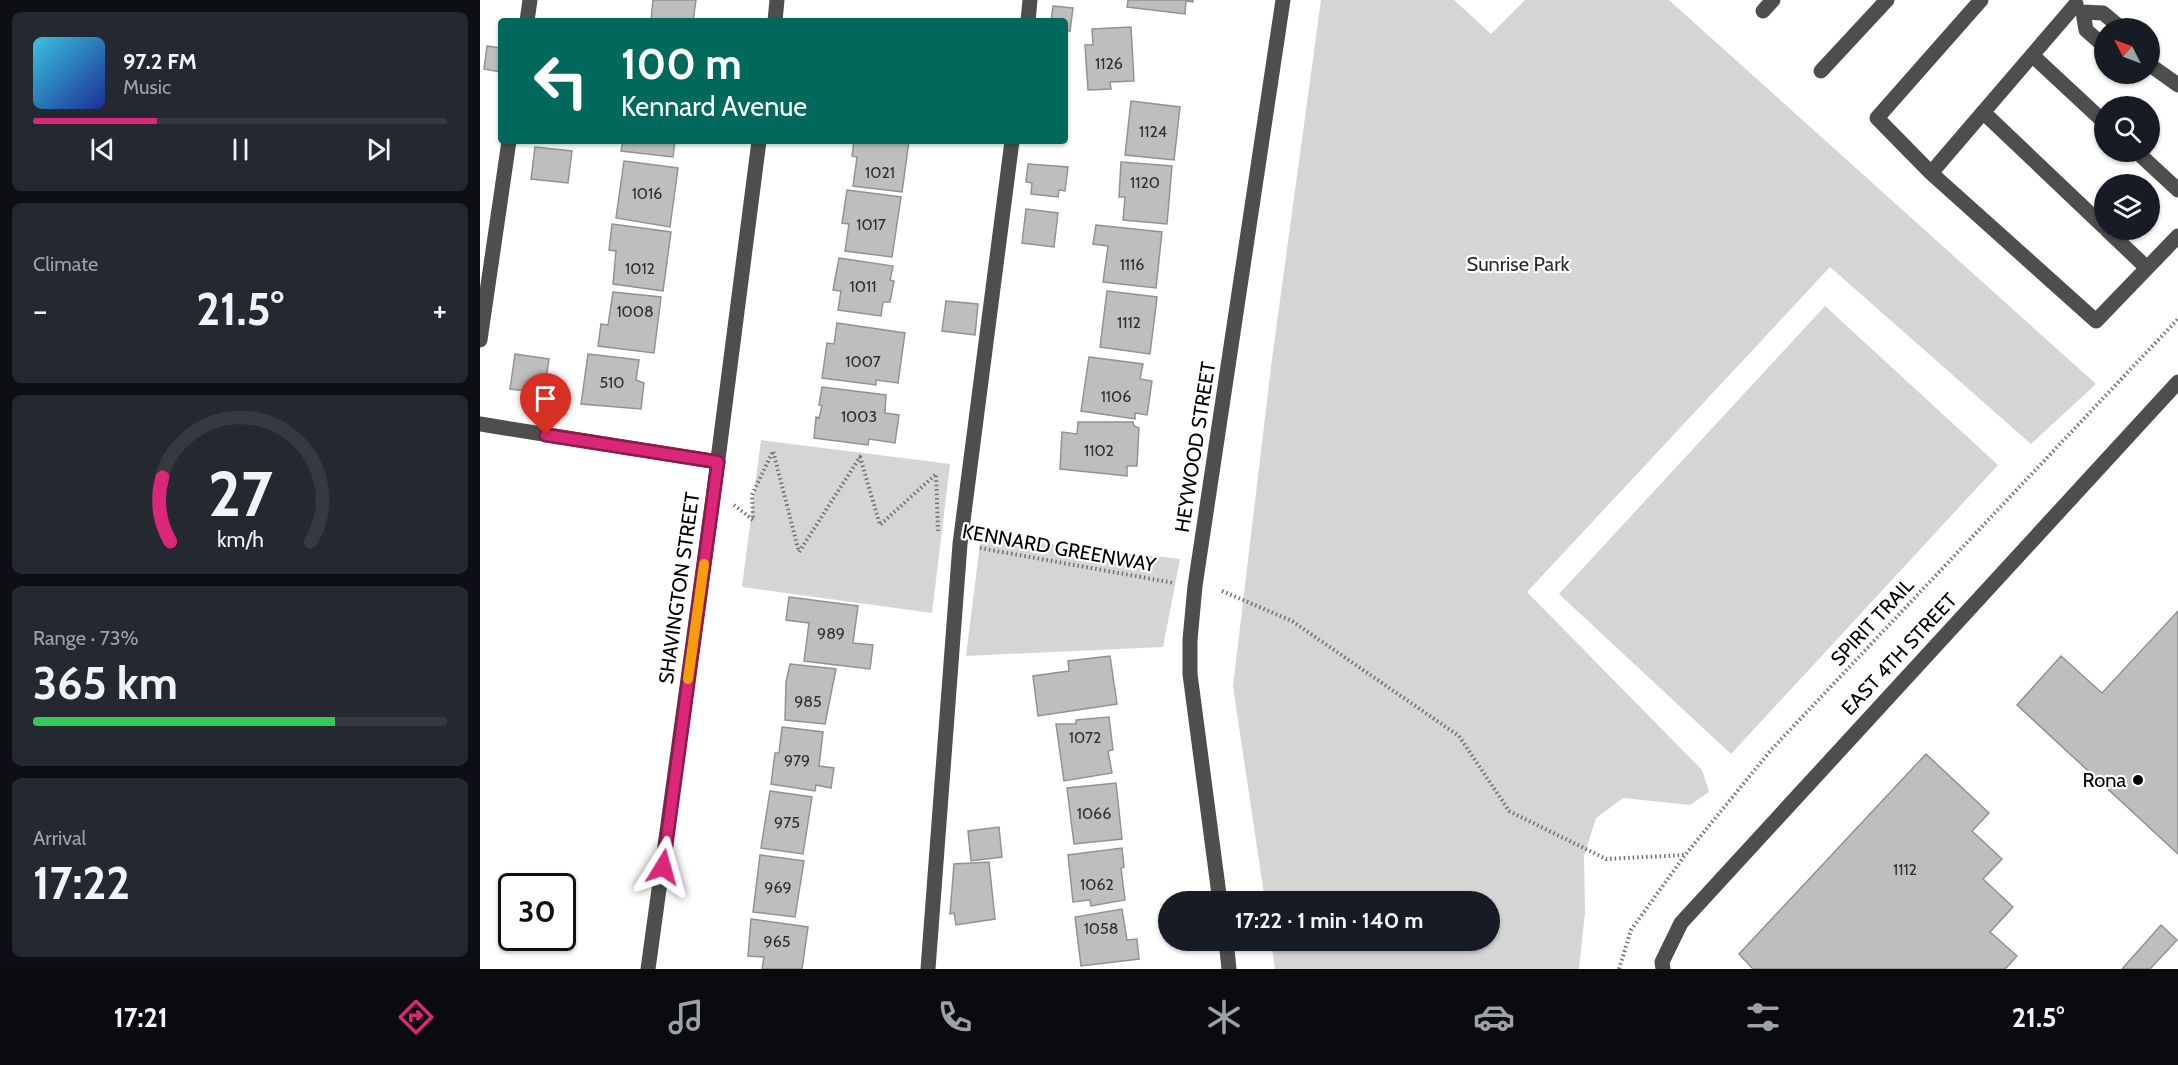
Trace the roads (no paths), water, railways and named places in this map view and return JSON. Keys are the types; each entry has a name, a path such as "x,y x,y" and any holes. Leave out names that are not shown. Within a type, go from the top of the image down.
{"street":[{"path":"527,18 530,0"},
{"path":"774,18 777,0"},
{"path":"1028,18 1030,0"},
{"name":"HEYWOOD STREET","path":"1220,891 1190,674 1190,640 1195,586 1283,0"},
{"path":"1821,71 1887,0"},
{"path":"1981,0 1877,118 1931,173 2096,321 2178,236"},
{"path":"1931,173 2077,5"},
{"path":"2077,5 2103,13 2109,18"},
{"path":"2077,5 2086,30 2094,37"},
{"path":"2032,55 2094,113"},
{"path":"2160,72 2178,85"},
{"path":"1983,112 2094,217"},
{"path":"480,340 509,144"},
{"name":"SHAVINGTON STREET","path":"648,969 718,462 759,144"},
{"path":"928,969 960,544 1012,144"},
{"path":"2148,162 2178,190"},
{"path":"2118,240 2147,268"},
{"name":"EAST 4TH STREET","path":"1662,965 1681,923 1708,892 2178,382"},
{"path":"480,424 718,462"},
{"path":"1227,951 1229,969"}],"place":[{"name":"Rona","path":"2138,780"}],"park label":[{"name":"Sunrise Park","path":"1518,264"}]}
